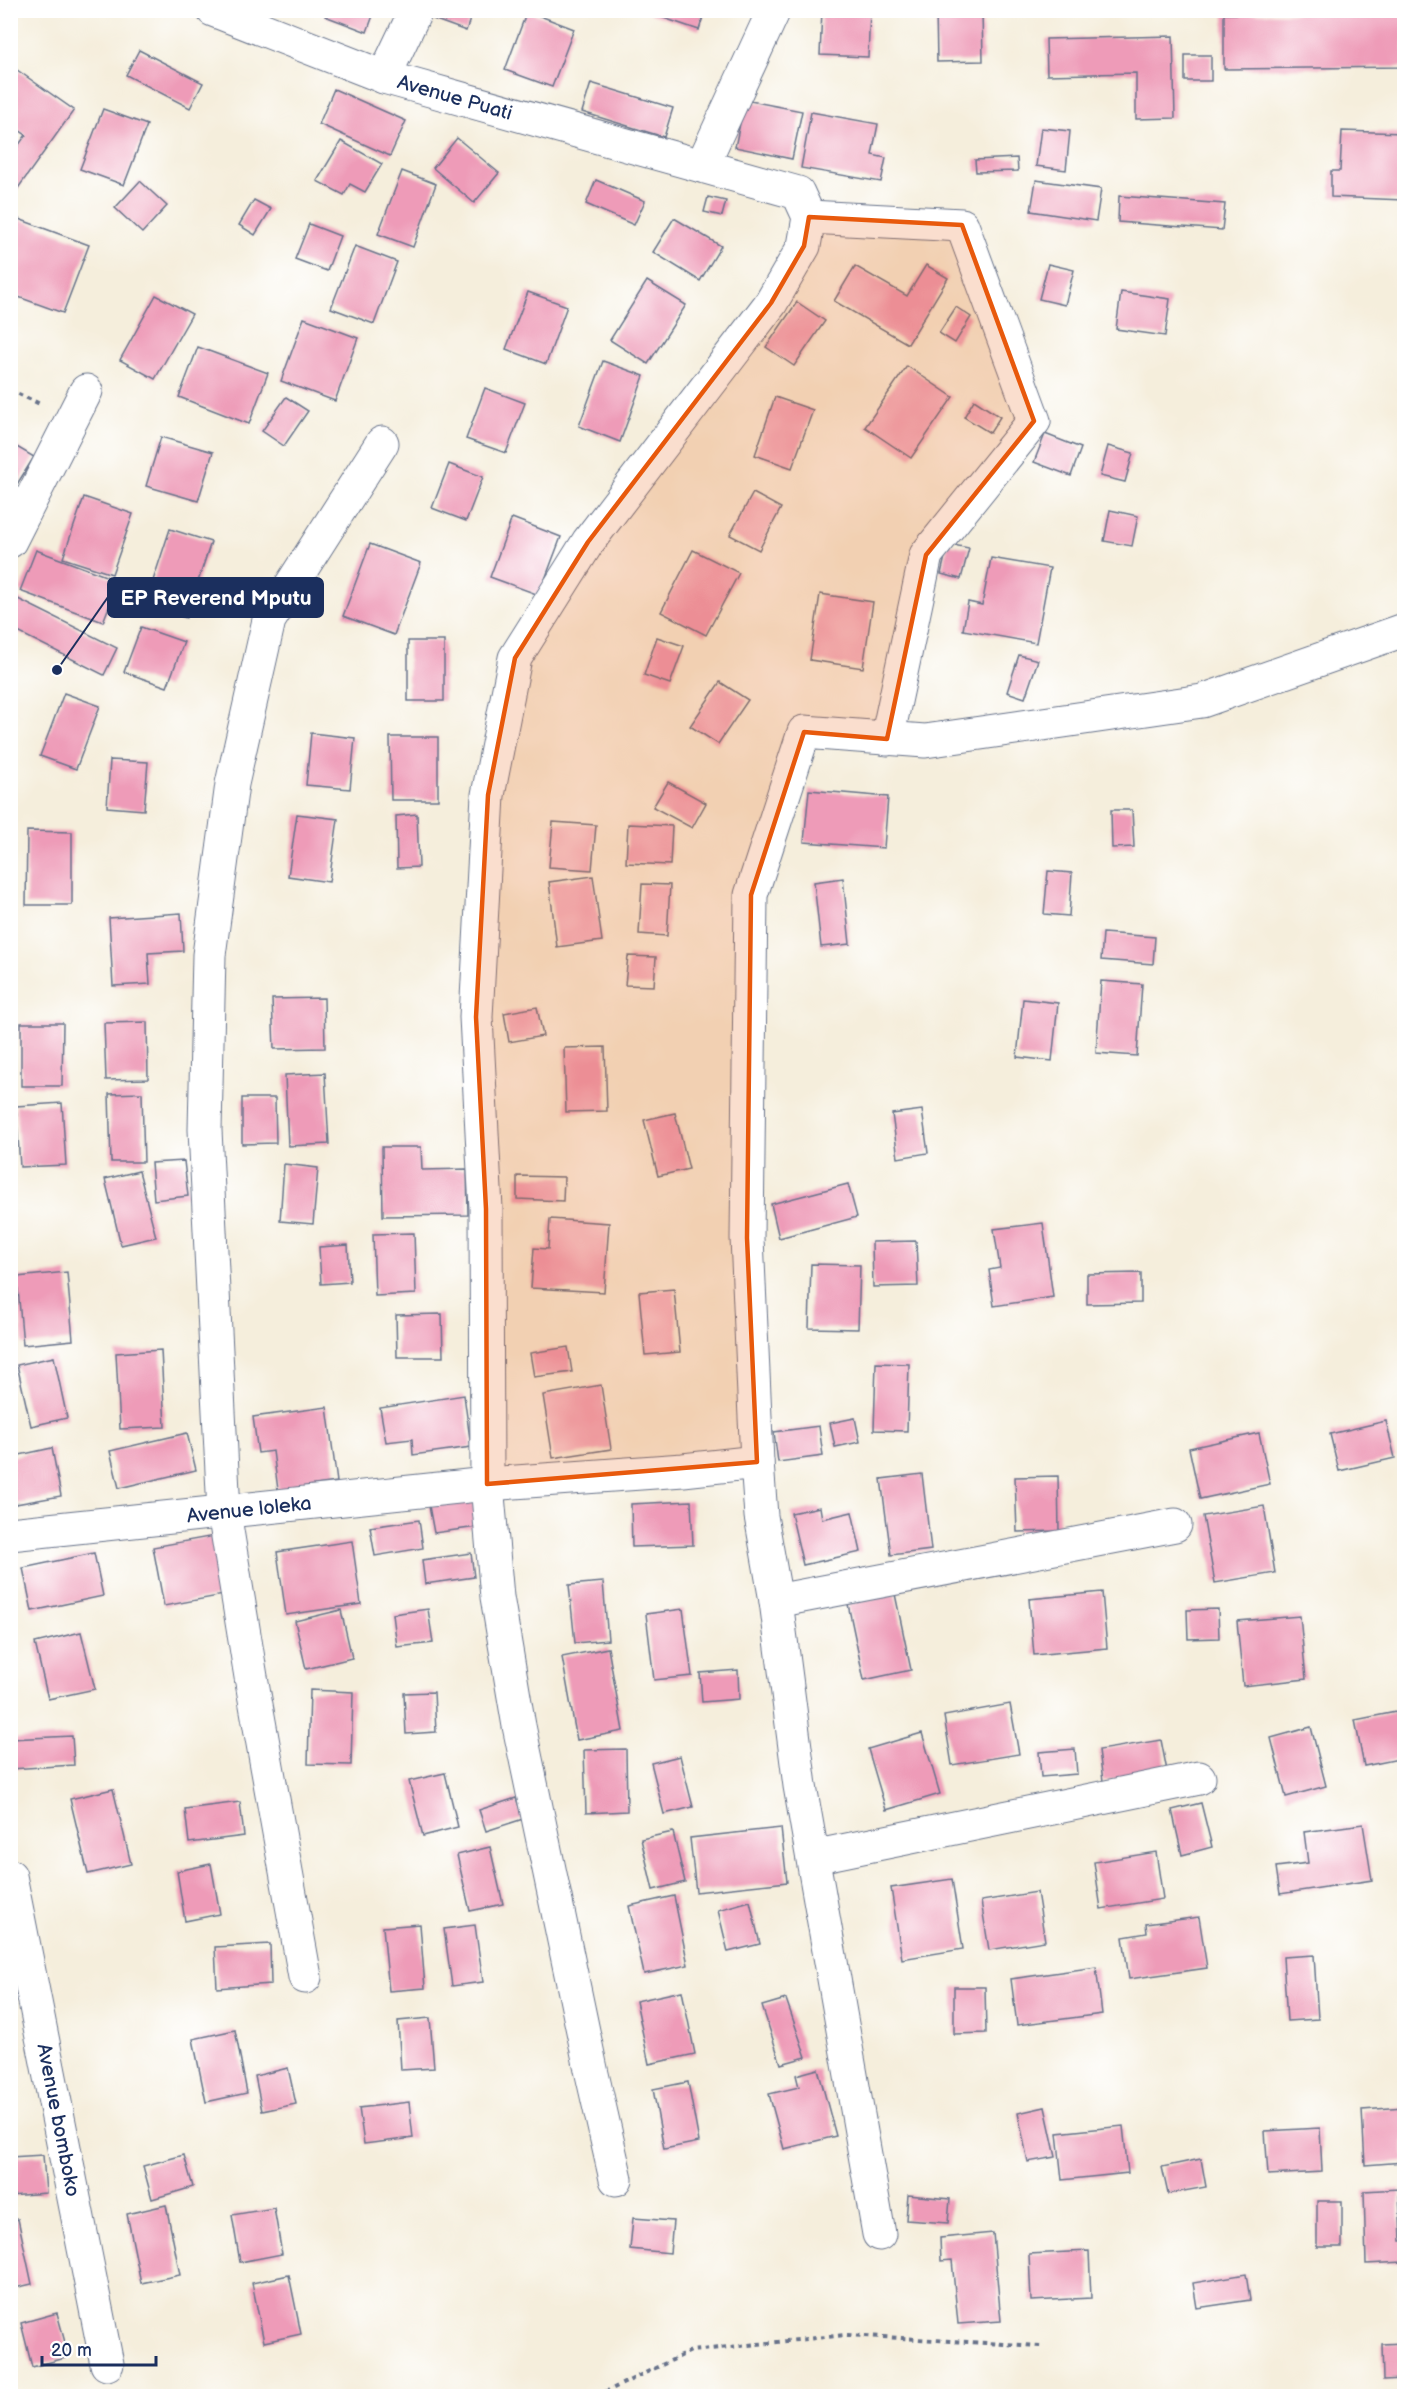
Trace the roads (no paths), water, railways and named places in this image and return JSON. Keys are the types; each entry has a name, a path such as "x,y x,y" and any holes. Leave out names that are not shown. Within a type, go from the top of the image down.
{"street":[{"name":"Avenue Puati","path":"213,10 384,77 798,193 808,217"},
{"path":"384,77 416,10"},
{"path":"702,166 774,10"},
{"path":"616,2179 519,1726 497,1597 487,1485 486,1209 476,1017 488,795 515,658 588,542 771,303 804,246 808,217 962,225 1034,421 926,555 887,739"},
{"path":"10,542 86,391"},
{"path":"305,1977 224,1512 205,1130 209,955 232,784 269,620 382,444"},
{"path":"879,2234 800,1786 776,1602 761,1516 757,1462 747,1238 751,895 804,732 925,741 1202,701 1404,630"},
{"name":"Avenue loleka","path":"10,1534 487,1485 757,1462"},
{"path":"776,1602 1175,1525"},
{"path":"813,1857 1199,1778"},
{"name":"Avenue bomboko","path":"10,1876 107,2364"}],"place":[{"name":"EP Reverend Mputu","path":"57,670"}]}
